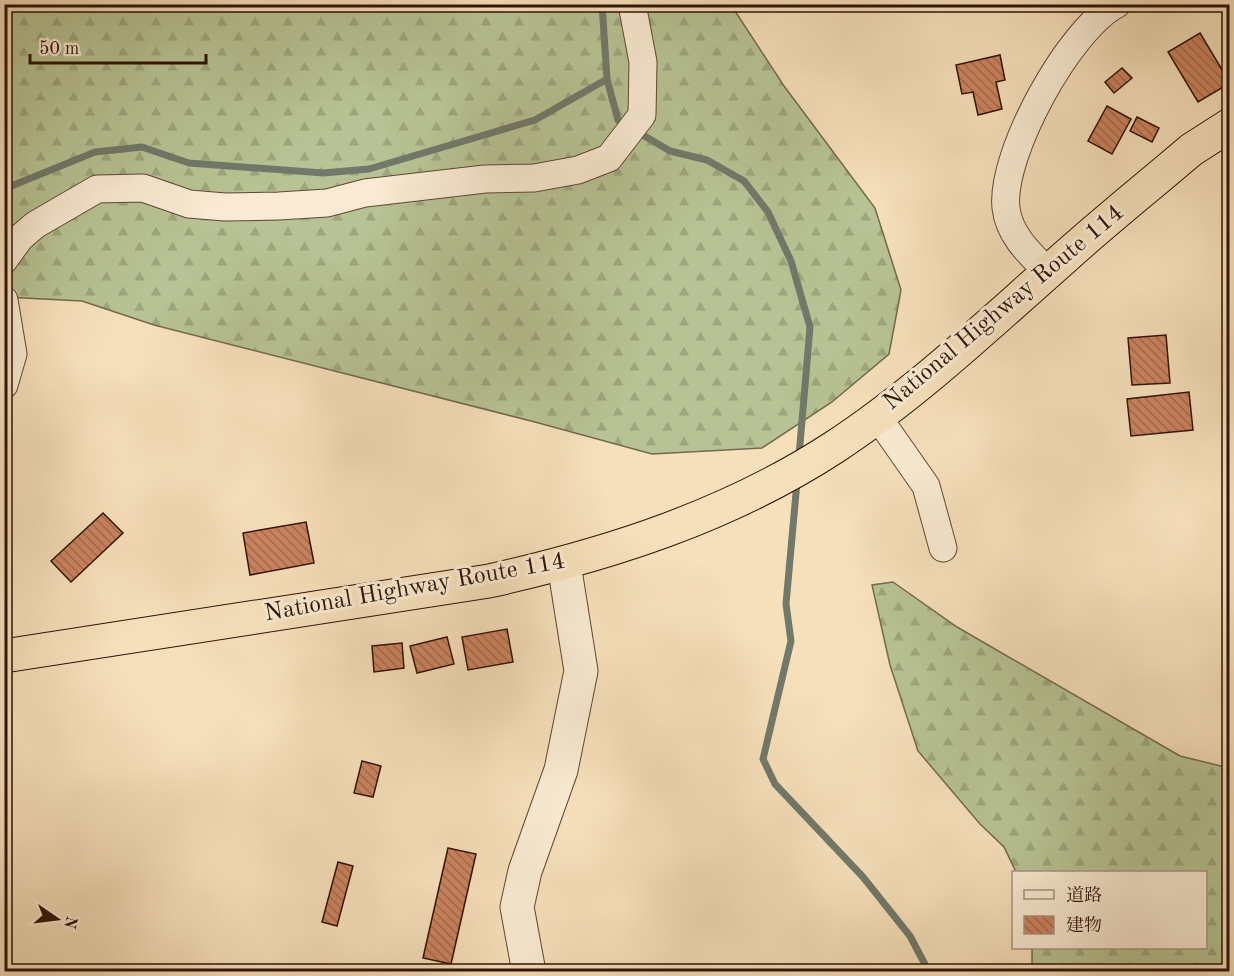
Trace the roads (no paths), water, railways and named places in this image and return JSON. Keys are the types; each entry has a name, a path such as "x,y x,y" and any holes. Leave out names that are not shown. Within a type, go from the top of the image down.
{"highway":[{"name":"National Highway Route 114","path":"4,656 489,581 564,564 637,543 746,497 833,448 930,376 1191,150 1230,125"}],"street":[{"path":"4,260 20,238 34,225 97,189 143,188 189,204 225,207 279,206 327,203 365,193 485,179 534,178 578,170 609,158 642,115 643,62 632,4"},
{"path":"1048,272 1015,237 1006,209 1007,183 1023,134 1053,76 1072,46 1117,4"},
{"path":"4,300 13,354 4,385"},
{"path":"877,416 926,486 943,548"},
{"path":"529,972 517,907 525,871 561,770 580,671 564,564"}],"waterway":[{"path":"602,4 607,79 618,120 626,125"},
{"path":"4,189 95,152 142,147 189,163 323,173 369,169 535,120 607,79"},
{"path":"636,131 670,151 707,160 744,181 768,212 791,261 810,327 799,456"},
{"path":"797,482 786,604 791,641 763,759 775,784 863,877 910,936 929,972"}]}
